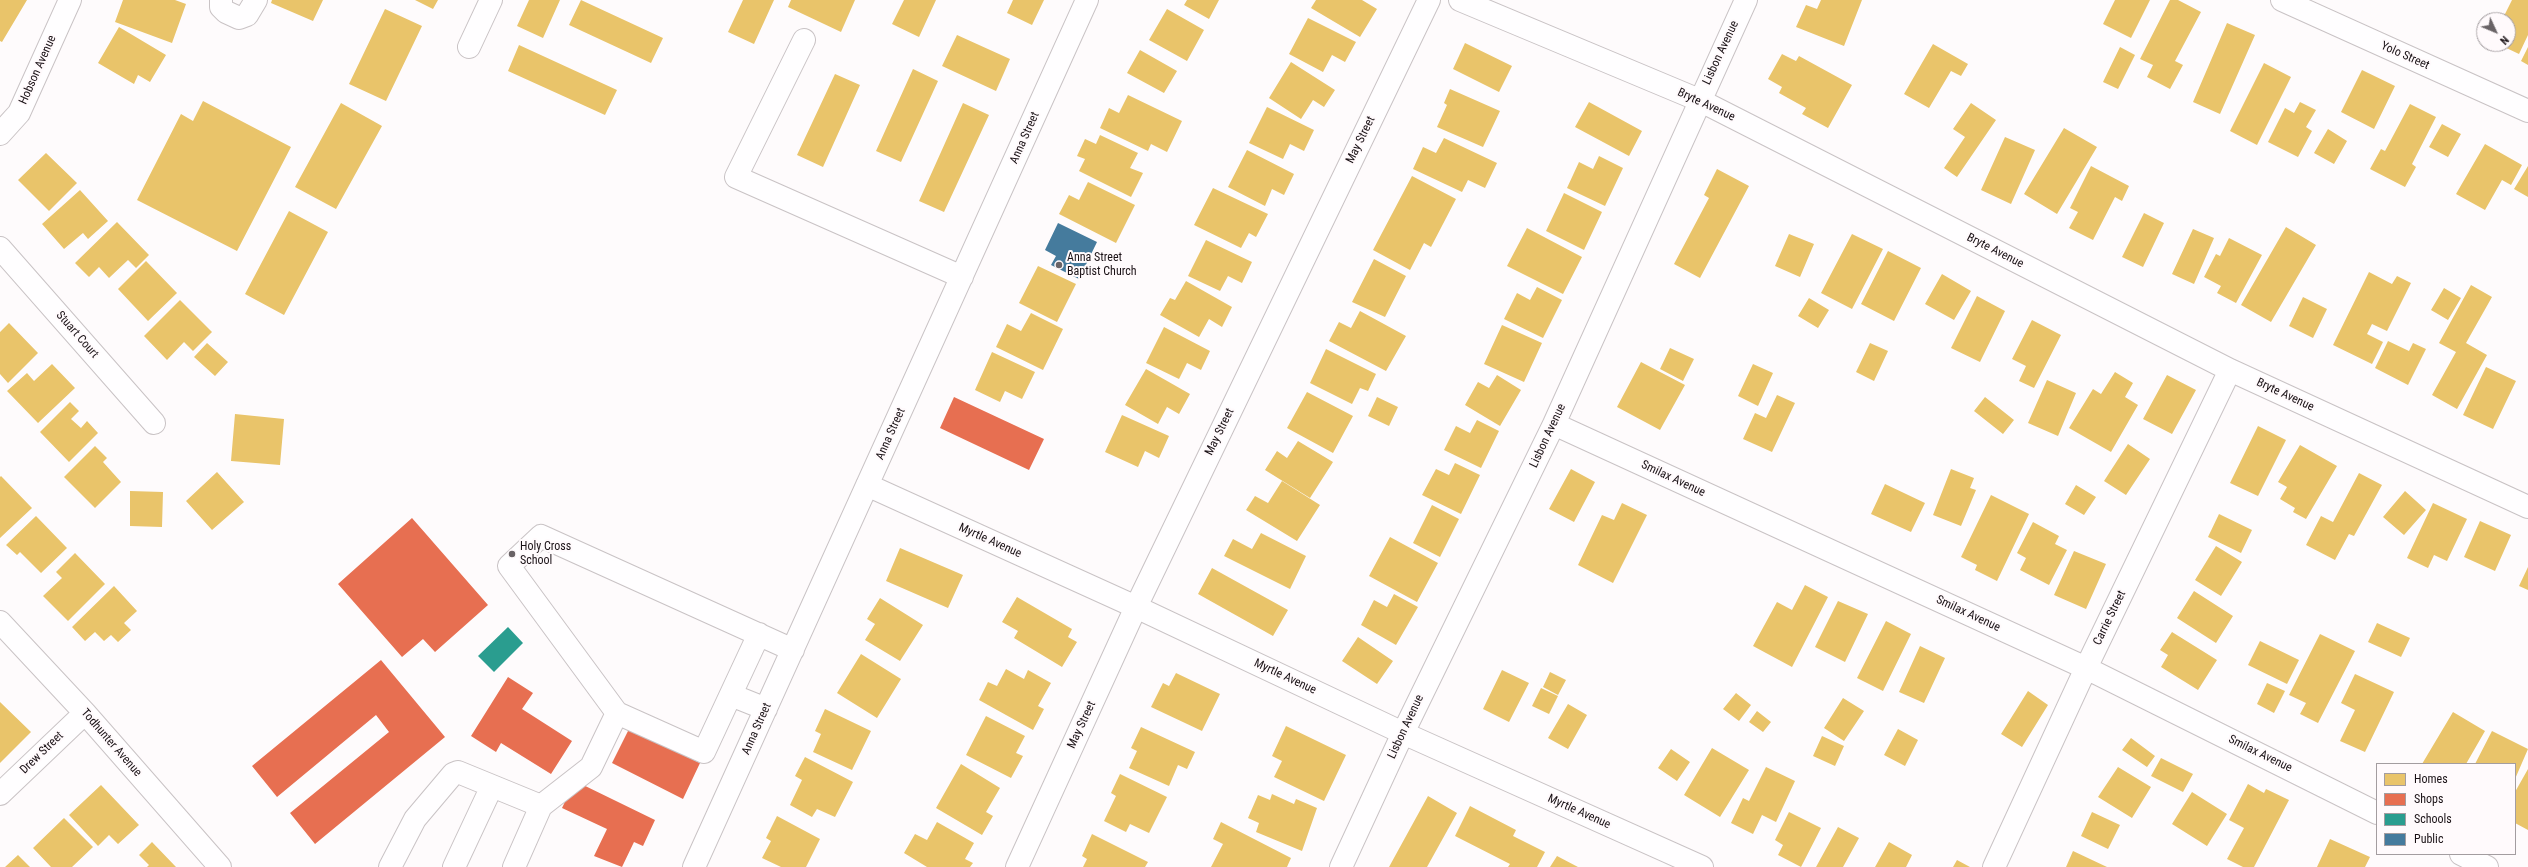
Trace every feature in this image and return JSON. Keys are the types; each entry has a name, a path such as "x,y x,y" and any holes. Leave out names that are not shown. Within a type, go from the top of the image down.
{"street":[{"name":"Hobson Avenue","path":"0,134 19,113 70,0"},
{"path":"221,0 221,7 226,12 239,18 248,15 256,0"},
{"path":"469,47 491,0"},
{"name":"Anna Street","path":"694,867 1087,0"},
{"name":"May Street","path":"1017,867 1136,607 1429,0"},
{"name":"Bryte Avenue","path":"1460,0 1700,100 2230,370 2528,507"},
{"name":"Lisbon Avenue","path":"1341,867 1403,733 1554,424 1746,0"},
{"name":"Yolo Street","path":"2282,0 2528,111"},
{"path":"804,40 736,177 962,276"},
{"name":"Stuart Court","path":"0,248 154,422"},
{"name":"Carrie Street","path":"1994,867 2086,668 2230,370"},
{"name":"Smilax Avenue","path":"1554,424 2086,668 2376,812"},
{"name":"Myrtle Avenue","path":"867,486 1136,607 1403,733 1702,867"},
{"path":"759,634 704,752 617,713 509,566 541,536 759,634 793,650"},
{"name":"Todhunter Avenue","path":"0,622 85,713 220,867"},
{"path":"731,695 766,709"},
{"name":"Drew Street","path":"0,794 85,713"},
{"path":"514,867 541,806 591,767 617,713"},
{"path":"390,867 415,819 453,774 458,772 541,806"},
{"path":"454,867 492,786"},
{"path":"2463,855 2487,867"}],"building: Homes":[{"path":"0,0 27,0 2,42 0,41"},
{"path":"123,0 175,0 186,4 172,43 115,22"},
{"path":"272,0 323,0 313,21 271,3"},
{"path":"415,0 438,0 433,9"},
{"path":"529,0 560,0 543,38 517,26"},
{"path":"581,0 663,38 651,63 569,25"},
{"path":"743,0 774,0 754,44 728,32"},
{"path":"791,0 855,0 841,32 788,7"},
{"path":"904,0 936,0 919,37 892,24"},
{"path":"1013,0 1044,0 1032,25 1007,13"},
{"path":"1187,0 1219,0 1209,19 1184,5"},
{"path":"1316,0 1362,0 1377,9 1360,37 1311,8"},
{"path":"1821,0 1862,0 1844,46 1796,27 1806,5 1817,9"},
{"path":"2115,0 2150,0 2131,38 2103,24"},
{"path":"2170,0 2178,0 2201,12 2175,61 2183,65 2170,89 2147,77 2153,65 2140,59"},
{"path":"2512,0 2528,0 2528,35 2519,54 2515,52 2516,12 2506,12"},
{"path":"385,9 422,26 386,101 349,84"},
{"path":"1167,9 1204,30 1187,61 1149,40"},
{"path":"1308,18 1356,42 1345,62 1332,55 1323,72 1289,54"},
{"path":"2227,23 2255,35 2220,114 2193,102"},
{"path":"119,27 166,55 150,82 138,75 134,84 98,63"},
{"path":"957,35 1010,59 996,91 942,66"},
{"path":"1465,43 1512,66 1499,92 1453,69"},
{"path":"1933,44 1968,64 1961,76 1951,71 1929,108 1904,94"},
{"path":"519,45 617,90 605,115 508,71"},
{"path":"2120,47 2135,55 2118,89 2103,82"},
{"path":"2528,47 2528,65 2521,61"},
{"path":"1140,50 1177,71 1164,93 1127,73"},
{"path":"1782,54 1796,61 1799,56 1852,85 1828,128 1802,114 1806,108 1779,93 1782,87 1768,79"},
{"path":"1291,62 1335,90 1324,107 1313,100 1301,119 1269,98"},
{"path":"2264,63 2291,77 2257,145 2230,131"},
{"path":"913,69 938,81 901,162 876,151"},
{"path":"2362,70 2395,86 2374,129 2341,112"},
{"path":"835,74 860,85 823,167 797,155"},
{"path":"1450,89 1500,111 1483,147 1437,127 1447,105 1444,103"},
{"path":"1128,95 1182,121 1167,152 1151,144 1148,151 1100,128 1109,108 1119,113"},
{"path":"203,101 291,147 237,251 137,200 181,114 193,121"},
{"path":"1589,102 1642,131 1629,156 1575,127"},
{"path":"2300,102 2316,110 2306,127 2312,131 2298,157 2268,142 2285,108 2294,113"},
{"path":"341,103 382,126 336,209 295,187"},
{"path":"963,103 989,115 944,212 919,201"},
{"path":"1971,103 1996,120 1957,177 1944,168 1965,137 1953,129"},
{"path":"2410,104 2436,117 2412,164 2416,167 2405,187 2370,169 2381,149 2385,151"},
{"path":"1267,107 1314,130 1304,151 1290,144 1283,159 1249,143"},
{"path":"2442,124 2461,134 2448,157 2429,147"},
{"path":"2064,128 2097,147 2057,214 2024,194"},
{"path":"2328,129 2347,141 2334,164 2314,153"},
{"path":"1100,135 1138,153 1130,168 1143,173 1131,197 1079,171 1085,159 1077,156 1085,139 1096,144"},
{"path":"2005,137 2035,150 2011,204 1981,190"},
{"path":"1444,138 1497,163 1485,188 1468,180 1462,192 1413,169 1423,147 1436,153"},
{"path":"2485,144 2522,165 2511,185 2502,180 2485,210 2456,194"},
{"path":"1247,150 1294,174 1284,195 1272,189 1265,206 1228,187"},
{"path":"46,153 77,183 49,211 18,180"},
{"path":"1599,156 1623,168 1605,206 1567,188 1579,162 1593,169"},
{"path":"2091,166 2129,186 2122,201 2115,197 2093,240 2069,228 2078,212 2070,208"},
{"path":"2528,166 2528,197 2514,189"},
{"path":"1717,169 1749,186 1700,278 1674,264 1709,198 1704,195"},
{"path":"1412,176 1456,199 1431,247 1424,243 1410,270 1373,250"},
{"path":"1088,182 1135,205 1116,243 1059,214 1069,195 1079,200"},
{"path":"1213,188 1268,214 1256,237 1249,233 1241,248 1194,225"},
{"path":"80,190 108,221 88,239 83,233 64,249 42,224"},
{"path":"1564,193 1602,212 1584,250 1546,231"},
{"path":"289,211 328,232 284,315 245,294"},
{"path":"2144,213 2164,223 2143,267 2122,257"},
{"path":"117,222 149,255 136,268 128,260 109,278 99,267 89,277 75,263"},
{"path":"2286,227 2316,245 2271,322 2241,305"},
{"path":"1527,228 1582,257 1563,294 1507,266"},
{"path":"2193,229 2214,238 2194,284 2172,274"},
{"path":"1789,234 1814,244 1800,277 1775,266"},
{"path":"1852,234 1883,249 1852,309 1821,293"},
{"path":"2229,238 2262,255 2236,303 2217,293 2221,286 2204,277 2216,254 2220,256"},
{"path":"1206,240 1252,262 1242,283 1228,276 1220,291 1188,276"},
{"path":"1888,251 1921,268 1894,321 1861,304"},
{"path":"1374,259 1406,276 1385,317 1352,302"},
{"path":"146,261 177,293 148,321 118,289"},
{"path":"1038,266 1076,284 1057,322 1019,303"},
{"path":"2369,272 2392,284 2397,276 2411,283 2387,331 2372,324 2367,334 2383,342 2372,364 2333,345"},
{"path":"1942,274 1971,291 1954,320 1925,304"},
{"path":"1186,281 1232,307 1222,327 1209,319 1199,337 1160,315 1170,298 1175,300"},
{"path":"2471,285 2492,297 2466,343 2487,355 2457,409 2432,395 2456,352 2439,343"},
{"path":"1537,287 1562,300 1543,338 1504,319 1517,293 1530,300"},
{"path":"2444,288 2461,298 2448,320 2431,310"},
{"path":"1977,296 2005,311 1980,362 1951,348"},
{"path":"2303,297 2327,309 2313,338 2289,326"},
{"path":"1809,298 1829,310 1818,328 1798,316"},
{"path":"180,300 212,332 193,351 184,342 167,360 144,336"},
{"path":"1360,311 1406,336 1386,371 1329,341 1339,322 1351,328"},
{"path":"1031,313 1063,329 1043,370 996,347 1007,324 1021,331"},
{"path":"2032,320 2061,335 2034,388 2019,381 2026,366 2012,359"},
{"path":"9,323 38,353 8,383 0,374 0,332"},
{"path":"1502,325 1542,343 1524,382 1484,364"},
{"path":"1164,327 1210,351 1201,370 1187,363 1179,379 1146,363"},
{"path":"2388,341 2409,351 2413,343 2426,349 2408,385 2375,368"},
{"path":"207,343 228,362 215,376 194,357"},
{"path":"1870,343 1888,351 1874,381 1856,372"},
{"path":"1670,348 1694,359 1683,381 1660,369"},
{"path":"1326,349 1376,374 1368,391 1360,388 1352,404 1310,383"},
{"path":"992,352 1035,372 1022,399 1005,391 1000,402 975,390"},
{"path":"1641,362 1685,385 1660,430 1617,407"},
{"path":"52,364 75,388 38,423 7,391 27,373 34,381"},
{"path":"1753,364 1773,373 1758,406 1738,396"},
{"path":"2486,367 2516,381 2493,429 2463,415"},
{"path":"1146,369 1190,394 1179,414 1167,407 1158,424 1125,405"},
{"path":"2115,372 2133,383 2125,397 2138,405 2111,452 2069,428 2093,389 2101,394"},
{"path":"1497,375 1521,390 1500,426 1465,405 1478,382 1489,388"},
{"path":"2167,375 2196,390 2172,434 2143,419"},
{"path":"2047,380 2076,393 2058,436 2028,423"},
{"path":"1307,392 1353,416 1333,453 1287,428"},
{"path":"1777,395 1795,403 1772,452 1743,439 1755,413 1766,418"},
{"path":"1377,397 1398,407 1389,426 1368,416"},
{"path":"1985,397 2014,420 2003,434 1974,411"},
{"path":"70,402 79,411 71,419 81,428 87,421 98,433 69,462 40,432"},
{"path":"235,414 284,419 280,465 231,461"},
{"path":"1122,415 1169,436 1159,458 1145,451 1138,467 1105,452"},
{"path":"1477,420 1499,431 1481,468 1444,450 1456,426 1470,433"},
{"path":"2258,426 2286,440 2258,496 2230,483"},
{"path":"1298,441 1333,462 1310,498 1265,470 1277,451 1287,458"},
{"path":"2128,444 2150,459 2126,495 2104,481"},
{"path":"2300,445 2337,466 2306,519 2293,512 2295,508 2280,499 2287,487 2278,482"},
{"path":"95,446 107,458 103,462 121,482 95,508 64,477"},
{"path":"1455,463 1480,475 1461,514 1422,495 1436,469 1449,475"},
{"path":"1571,469 1595,482 1574,522 1549,509"},
{"path":"1951,469 1974,478 1970,488 1976,490 1961,526 1933,515"},
{"path":"217,472 244,502 212,530 186,501"},
{"path":"2359,473 2382,485 2354,536 2349,534 2335,560 2306,545 2321,516 2333,522"},
{"path":"1,476 32,508 0,538 0,477"},
{"path":"1282,481 1320,505 1297,541 1246,510 1255,496 1268,503"},
{"path":"1885,484 1925,503 1911,532 1871,514"},
{"path":"2076,485 2096,497 2084,515 2065,504"},
{"path":"130,491 163,492 162,527 130,526"},
{"path":"2405,491 2426,510 2404,535 2383,517"},
{"path":"1991,495 2029,514 1997,581 1975,570 1977,565 1961,557"},
{"path":"1622,503 1647,515 1613,583 1578,565 1602,515 1614,520"},
{"path":"2433,503 2467,519 2447,561 2434,555 2428,568 2407,558"},
{"path":"1432,505 1459,519 1440,557 1413,543"},
{"path":"2219,514 2252,530 2241,553 2208,537"},
{"path":"36,516 67,548 41,573 20,552 17,555 6,545"},
{"path":"2480,521 2511,535 2495,571 2464,557"},
{"path":"2033,522 2059,536 2055,544 2067,550 2049,585 2020,570 2026,558 2017,553"},
{"path":"1261,533 1306,556 1290,589 1224,556 1233,539 1252,549"},
{"path":"1390,537 1438,563 1417,602 1369,576"},
{"path":"2216,546 2242,562 2221,596 2195,580"},
{"path":"900,548 963,575 948,608 886,581"},
{"path":"2074,551 2106,564 2086,609 2054,595"},
{"path":"75,553 105,584 68,621 43,596 62,578 56,572"},
{"path":"2528,567 2528,590 2519,586"},
{"path":"1212,568 1288,610 1273,636 1198,594"},
{"path":"1805,585 1828,597 1792,667 1753,646 1777,602 1792,610"},
{"path":"114,586 137,611 124,623 131,630 118,642 111,635 104,641 95,632 85,641 72,627"},
{"path":"2194,591 2233,616 2216,643 2177,618"},
{"path":"1394,594 1418,607 1396,645 1361,625 1374,600 1387,607"},
{"path":"1017,597 1072,629 1068,637 1077,642 1062,667 1014,638 1018,631 1002,622"},
{"path":"880,598 923,625 900,661 865,640 875,624 867,619"},
{"path":"1838,601 1868,614 1845,662 1815,647"},
{"path":"1886,621 1911,634 1883,691 1857,678"},
{"path":"2377,623 2410,638 2401,657 2368,642"},
{"path":"2172,632 2217,660 2198,690 2161,667 2168,655 2160,650"},
{"path":"2320,634 2355,651 2318,723 2300,714 2306,703 2289,695"},
{"path":"1358,637 1393,661 1377,684 1342,661"},
{"path":"2260,641 2299,660 2287,684 2248,665"},
{"path":"1920,646 1945,658 1924,703 1899,692"},
{"path":"861,654 901,679 877,718 837,693"},
{"path":"1006,669 1024,679 1028,670 1051,683 1038,706 1044,709 1033,730 979,700 988,682 997,686"},
{"path":"1502,670 1529,683 1509,722 1483,709"},
{"path":"1550,672 1566,680 1558,695 1543,687"},
{"path":"1176,673 1220,694 1202,731 1151,707 1163,683 1169,686"},
{"path":"2355,674 2394,692 2365,752 2340,741 2355,710 2341,703"},
{"path":"2267,683 2285,691 2274,713 2257,704"},
{"path":"1541,688 1558,696 1549,714 1532,706"},
{"path":"2028,691 2048,705 2022,747 2001,734"},
{"path":"1736,693 1751,705 1739,721 1723,709"},
{"path":"1843,698 1864,711 1844,741 1824,728"},
{"path":"0,702 31,732 0,763"},
{"path":"1568,704 1587,715 1568,749 1548,738"},
{"path":"825,709 871,731 852,770 813,752 821,734 815,731"},
{"path":"1757,711 1771,722 1763,732 1749,722"},
{"path":"2453,712 2485,731 2467,763 2423,763"},
{"path":"986,716 1025,736 1016,753 1023,756 1011,778 966,755"},
{"path":"1286,726 1346,755 1324,801 1274,777 1282,761 1272,756"},
{"path":"1141,727 1195,752 1187,769 1178,765 1169,786 1129,768 1137,751 1131,748"},
{"path":"1898,729 1918,740 1905,766 1884,755"},
{"path":"2492,731 2528,749 2516,777 2516,763 2476,763"},
{"path":"1822,736 1844,746 1835,766 1813,756"},
{"path":"2131,738 2155,756 2147,767 2122,750"},
{"path":"1712,748 1749,770 1720,817 1684,795"},
{"path":"1671,749 1690,762 1677,781 1658,768"},
{"path":"805,757 853,782 835,817 817,809 812,817 790,805 802,780 795,776"},
{"path":"2161,758 2193,774 2183,792 2151,776"},
{"path":"961,764 1000,788 986,812 993,816 982,835 936,808"},
{"path":"1766,767 1795,781 1776,822 1762,815 1753,834 1731,823 1743,798 1749,801"},
{"path":"2118,767 2151,787 2132,818 2098,797"},
{"path":"2528,769 2528,830 2516,824 2516,790"},
{"path":"1120,774 1167,797 1149,833 1130,824 1126,832 1104,821 1116,796 1111,793"},
{"path":"2248,784 2264,793 2266,789 2289,800 2254,867 2243,867 2227,859 2244,828 2229,820"},
{"path":"101,785 139,825 118,844 109,835 98,846 69,815"},
{"path":"2192,792 2227,814 2207,846 2172,824"},
{"path":"1272,794 1294,804 1296,799 1317,808 1302,851 1256,832 1259,823 1248,818 1258,795 1270,800"},
{"path":"1428,796 1457,813 1427,867 1389,867"},
{"path":"1470,806 1516,830 1513,836 1545,852 1537,867 1508,867 1510,864 1455,836"},
{"path":"1789,812 1821,828 1801,867 1778,855 1783,845 1775,840"},
{"path":"2092,812 2120,825 2108,849 2081,836"},
{"path":"777,816 820,839 806,867 781,867 762,858 771,841 766,838"},
{"path":"64,818 93,847 72,867 51,867 33,848"},
{"path":"937,822 974,843 965,859 973,863 970,867 927,867 904,853 915,834 927,840"},
{"path":"1221,822 1291,858 1287,867 1211,867 1223,844 1213,839"},
{"path":"1838,827 1859,838 1843,867 1816,867"},
{"path":"1092,834 1148,862 1145,867 1083,867 1087,859 1082,856"},
{"path":"2330,839 2370,857 2365,867 2317,867"},
{"path":"152,842 176,867 147,867 149,865 139,855"},
{"path":"1889,842 1912,855 1906,867 1875,867"},
{"path":"2073,851 2107,867 2066,867"},
{"path":"18,855 30,867 5,867"},
{"path":"1557,856 1578,867 1550,867"},
{"path":"1957,860 1970,867 1953,867"}],"building: Shops":[{"path":"954,397 1044,439 1029,470 940,428"},
{"path":"412,518 488,605 435,652 423,639 402,657 338,584"},
{"path":"381,660 445,737 315,844 290,813 389,732 376,715 277,797 252,766"},
{"path":"508,677 533,693 522,709 572,741 551,774 501,743 496,752 471,736"},
{"path":"629,729 700,763 683,799 612,763"},
{"path":"575,781 655,820 643,846 634,842 622,867 594,856 607,829 562,808"}],"building: Schools":[{"path":"508,627 523,643 494,672 478,656"}],"building: Public":[{"path":"1058,223 1097,242 1079,279 1051,265 1056,256 1045,250"}],"place":[{"name":"Anna Street Baptist Church","path":"1059,265"},
{"name":"Holy Cross School","path":"512,554"}]}
